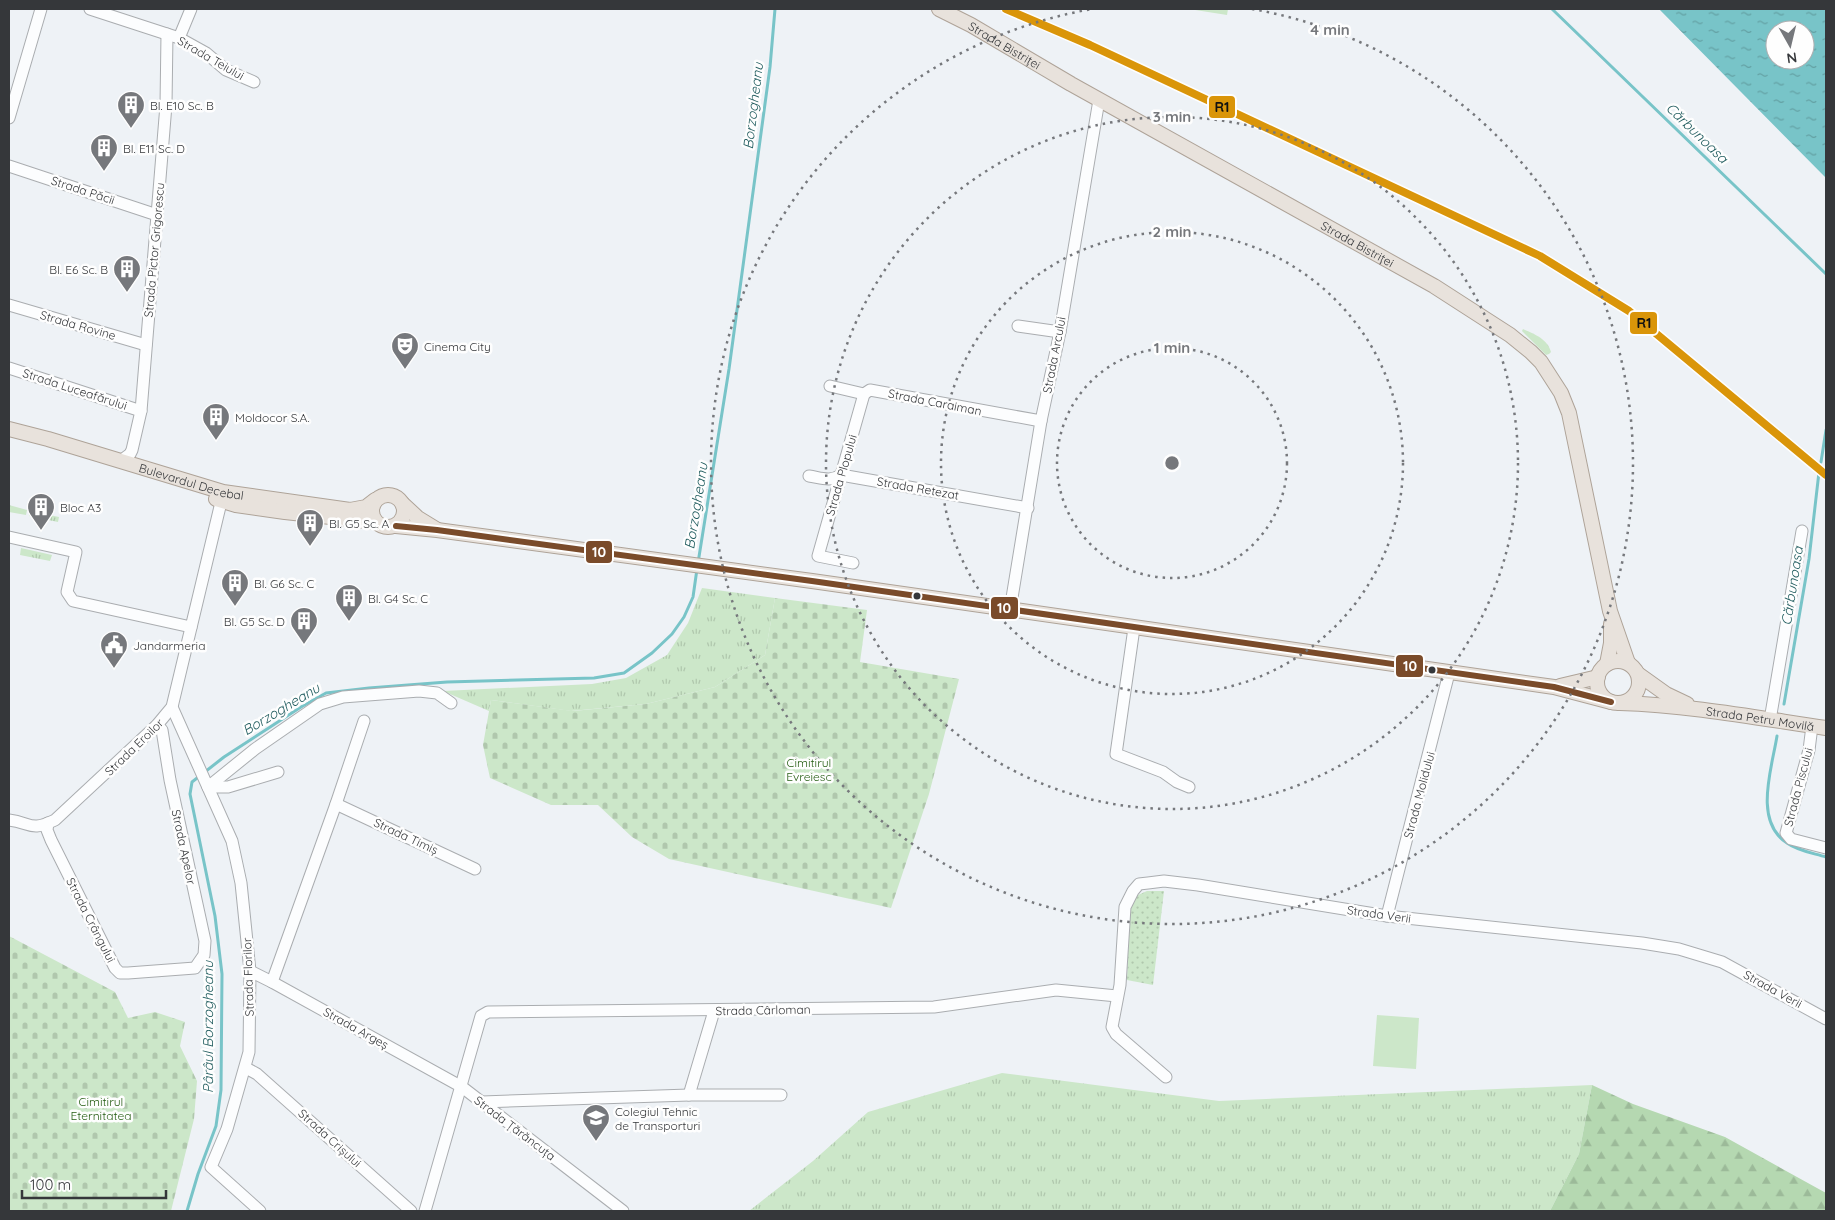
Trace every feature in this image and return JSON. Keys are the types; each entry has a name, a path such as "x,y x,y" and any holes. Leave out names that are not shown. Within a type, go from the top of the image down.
{"main road":[{"name":"Strada Bistriței","path":"939,9 971,25 1099,100 1434,286 1510,335 1531,352 1541,362 1569,412 1610,611 1628,663"},
{"name":"Bulevardul Decebal","path":"9,429 122,460 223,497 350,510 366,507 375,500"},
{"name":"Bulevardul Decebal","path":"9,438 223,497 285,512 376,522"},
{"path":"389,494 399,498 418,518 437,530 396,526 384,527 376,522 372,512 375,500 389,494"},
{"path":"396,526 404,517 403,504"},
{"name":"Strada Petru Movilă","path":"437,530 706,566 1554,687 1616,702 1694,708 1826,728"},
{"name":"Strada Bistriței","path":"1607,664 1611,643 1610,611"},
{"path":"1617,661 1628,663 1638,674 1639,687 1636,693 1626,701 1616,702 1602,694 1597,683 1598,677 1607,664 1617,661"},
{"name":"Strada Petru Movilă","path":"1638,674 1666,694 1694,708"},
{"name":"Strada Petru Movilă","path":"1554,687 1598,677"}],"street":[{"path":"9,118 41,9"},
{"name":"Strada Teiului","path":"90,9 179,38 206,53 226,70 254,82"},
{"path":"179,38 191,9"},
{"name":"Strada Pictor Grigorescu","path":"122,460 130,454 140,411 166,105 167,34"},
{"name":"Strada Arcului","path":"1010,610 1041,421 1060,332 1099,100"},
{"name":"Strada Păcii","path":"9,166 157,215"},
{"name":"Strada Rovine","path":"9,305 146,345"},
{"path":"1018,326 1060,332"},
{"name":"Strada Luceafărului","path":"9,368 140,411"},
{"name":"Strada Caraiman","path":"830,386 864,394 870,390 1041,421"},
{"name":"Strada Plopului","path":"852,562 818,556 864,394"},
{"name":"Strada Retezat","path":"809,476 829,480 842,475 1028,508"},
{"name":"Strada Eroilor","path":"48,824 63,814 157,725 172,707 223,497"},
{"path":"1770,720 1802,531"},
{"path":"9,537 76,552 67,592 73,601 191,627"},
{"path":"1134,628 1116,754 1163,772 1177,782 1189,786"},
{"name":"Strada Molidului","path":"1387,916 1449,673"},
{"path":"207,784 320,704 331,699 419,691 437,693 451,703"},
{"name":"Strada Florilor","path":"172,707 232,841 241,882 250,971 249,1052 246,1068 227,1129 212,1167 260,1211"},
{"name":"Strada Florilor","path":"272,982 364,721"},
{"name":"Strada Apelor","path":"157,725 162,730 170,780 205,940 204,956 195,968"},
{"name":"Strada Piscului","path":"1812,726 1809,750 1786,833 1791,839 1826,848"},
{"path":"207,784 228,787 278,772"},
{"name":"Strada Timiș","path":"336,804 475,869"},
{"path":"9,820 30,827 48,824"},
{"name":"Strada Crângului","path":"48,824 47,830 50,840 115,968 120,973 195,968"},
{"name":"Strada Verii","path":"1166,1077 1116,1034 1112,1027 1120,985 1125,907 1139,884 1164,882 1198,885 1387,916 1632,942 1679,949 1722,962 1826,1019"},
{"name":"Strada Argeș","path":"250,971 462,1087"},
{"name":"Strada Cârloman","path":"462,1087 481,1016 488,1012 714,1011 934,1007 1056,990 1117,996"},
{"path":"689,1095 714,1011"},
{"name":"Strada Crișului","path":"246,1068 264,1080 411,1211"},
{"name":"Strada Țărăncuța","path":"425,1211 462,1087 623,1211"},
{"path":"482,1102 689,1095 781,1095"}],"green space":[{"path":"1189,9 1228,9 1227,15"},
{"path":"1523,329 1544,340 1551,352 1546,355 1522,331"},
{"path":"9,505 27,510 26,515 9,512"},
{"path":"31,511 59,517 58,522 29,516"},
{"path":"21,548 52,555 50,561 20,555"},
{"path":"702,588 775,598 765,655 715,687 646,704 571,711 491,700 489,711 443,691 592,684 626,678 667,655 688,623"},
{"name":"Cimitirul Evreiesc","path":"775,598 867,610 860,662 959,679 929,794 891,908 669,859 632,837 598,805 551,805 490,778 483,745 491,700 573,711 646,704 715,687 765,655"},
{"path":"1147,891 1164,891 1153,985 1127,980 1130,903 1138,895"},
{"name":"Cimitirul Eternitatea","path":"9,936 115,992 128,1018 155,1012 185,1022 180,1046 197,1081 194,1119 171,1211 9,1211"},
{"path":"1377,1015 1419,1018 1416,1069 1373,1066"},
{"path":"1002,1073 1219,1101 1592,1085 1579,1154 1550,1211 749,1211 813,1161 868,1112"},
{"path":"1592,1085 1633,1104 1725,1137 1826,1193 1826,1211 1550,1211 1579,1154"}],"water":[{"path":"1659,9 1826,9 1826,178"}],"waterway":[{"name":"Borzogheanu","path":"698,563 729,369 770,67 775,9"},
{"name":"Cărbunoasa","path":"1552,9 1826,274"},
{"name":"Cărbunoasa","path":"1821,462 1826,430"},
{"name":"Cărbunoasa","path":"1784,704 1809,559 1819,472"},
{"name":"Borzogheanu","path":"187,1211 198,1174 216,1126 221,1090 222,974 215,916 190,794 192,782 224,757 326,693 447,682 594,678 624,673 652,653 672,634 684,617 693,597 697,569"},
{"path":"1777,736 1767,793 1770,822 1777,833 1791,846 1826,857"}],"transit line":[{"name":"R1","path":"1006,9 1090,45 1540,256 1629,311 1826,475"},
{"name":"10","path":"396,526 812,581 1554,687 1611,702"}],"place":[{"name":"Bl. E10 Sc. B","path":"131,129"},
{"name":"Bl. E11 Sc. D","path":"104,172"},
{"name":"Bl. E6 Sc. B","path":"127,293"},
{"name":"Cinema City","path":"405,370"},
{"name":"Moldocor S.A.","path":"216,441"},
{"name":"Bloc A3","path":"41,531"},
{"name":"Bl. G5 Sc. A","path":"310,547"},
{"name":"Bl. G6 Sc. C","path":"235,607"},
{"name":"Bl. G4 Sc. C","path":"349,622"},
{"name":"Bl. G5 Sc. D","path":"304,645"},
{"name":"Jandarmeria","path":"114,669"},
{"name":"Colegiul Tehnic de Transporturi","path":"596,1142"}],"water label":[{"name":"Pârâul Borzogheanu","path":"208,1027"}]}
